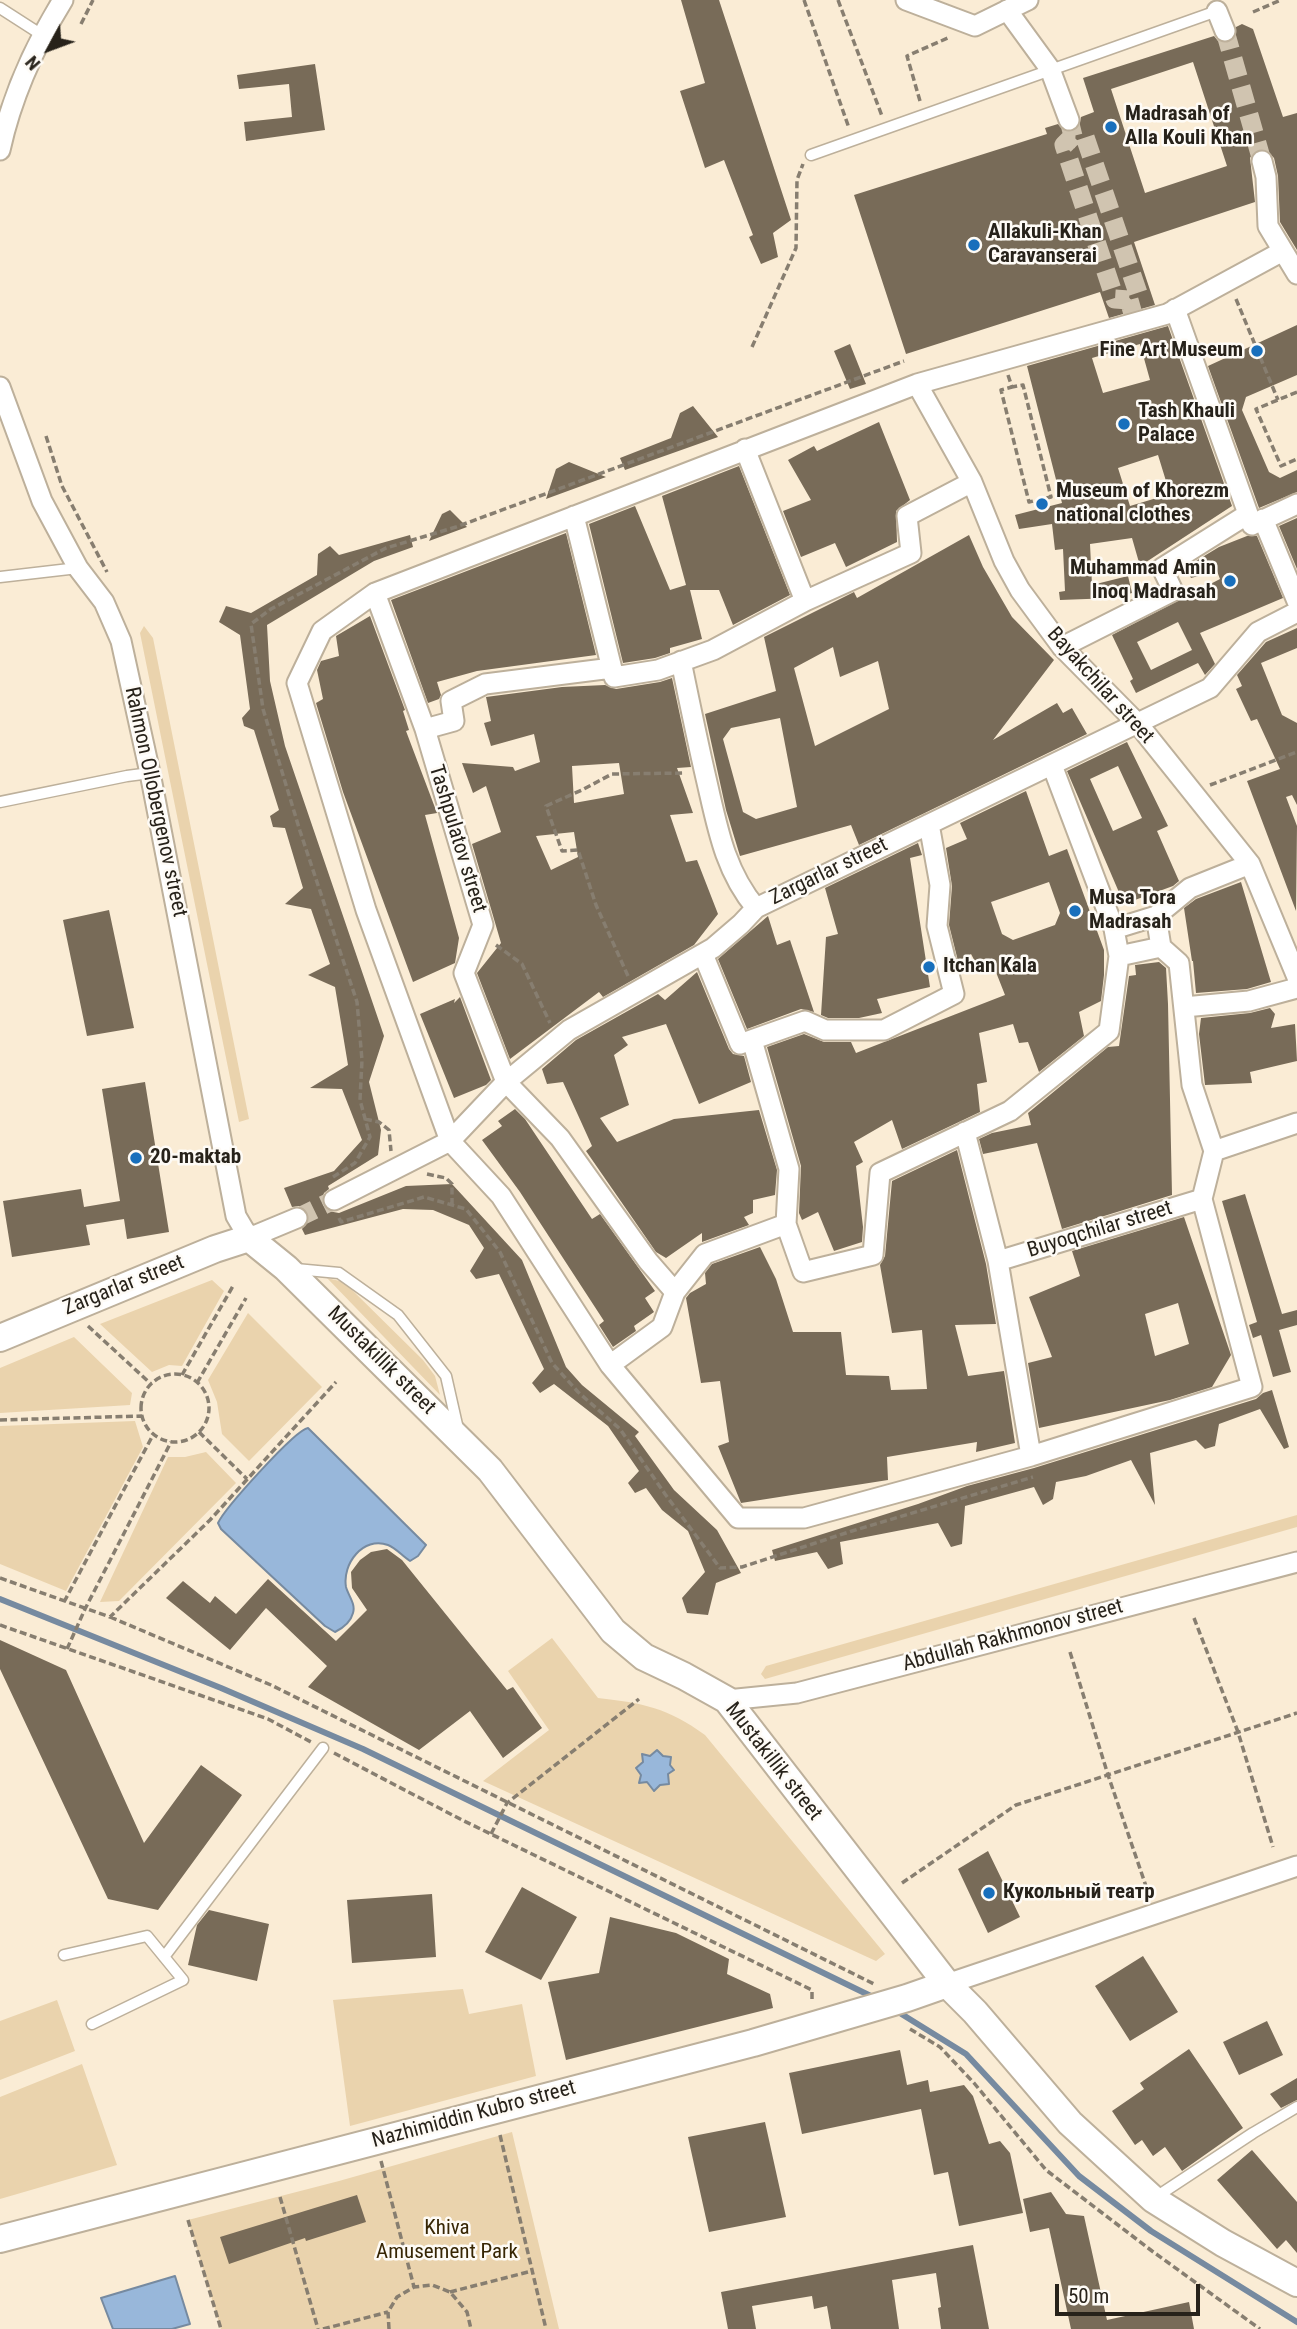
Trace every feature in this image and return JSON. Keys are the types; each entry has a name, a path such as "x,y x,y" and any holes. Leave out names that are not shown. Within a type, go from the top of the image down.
{"main road":[{"name":"Mustakillik street","path":"249,1238 286,1268 490,1470 613,1631 644,1657 727,1700 947,1984 975,2012 1070,2123 1153,2199 1223,2243 1297,2283"},
{"name":"Zargarlar street","path":"0,1336 215,1249 249,1238"},
{"name":"Nazhimiddin Kubro street","path":"0,2239 753,2043 812,2025 872,1996 907,1998 947,1984"}],"street":[{"path":"0,150 15,93 42,35 63,0"},
{"path":"906,0 975,26 1028,0"},
{"path":"1007,10 1050,69 1069,120"},
{"path":"1217,11 1225,32"},
{"path":"1262,161 1266,177 1268,226 1297,274"},
{"path":"1156,916 1161,947 1180,963 1192,1085 1214,1151 1202,1199 1252,1387 1031,1456 804,1518 738,1518 610,1365 501,1196 450,1141 366,910 298,683 322,631 376,593 917,384 1004,360 1134,318 1167,314 1283,251"},
{"path":"1175,309 1256,517 1297,601"},
{"name":"Bayakchilar street","path":"917,384 972,482 1004,561 1020,590 1062,647 1138,724 1250,864 1297,977"},
{"name":"Rahmon Ollobergenov street","path":"0,387 42,501 78,568 104,602 121,641 150,773 236,1216 249,1238"},
{"path":"745,449 805,601"},
{"path":"574,516 614,677 657,670 713,650 805,601 911,553 906,516 972,482"},
{"path":"1062,647 1173,592 1162,568 1256,517 1297,504"},
{"name":"Tashpulatov street","path":"376,593 425,729 483,925 464,973 506,1082"},
{"path":"1138,724 1210,688 1258,632 1297,612"},
{"path":"681,661 723,851 741,890 756,908"},
{"path":"425,729 454,721 451,701 485,684 612,668"},
{"name":"Zargarlar street","path":"334,1200 450,1141 506,1082 569,1030 713,948 756,908 1138,724"},
{"path":"752,1040 789,1169 786,1224 803,1272 873,1255 880,1173 1010,1111 1109,1031 1119,956 1114,929 1052,765"},
{"path":"703,954 740,1044 806,1021 825,1030 884,1030 954,994 937,926 940,885 929,824"},
{"path":"1114,929 1156,916 1190,888 1250,864"},
{"path":"1119,956 1161,947"},
{"path":"1184,1007 1249,1001 1297,988"},
{"path":"506,1082 560,1138 648,1261 675,1292"},
{"path":"1214,1151 1297,1123"},
{"path":"965,1132 998,1261 1031,1456"},
{"name":"Buyoqchilar street","path":"998,1261 1202,1199"},
{"path":"249,1238 297,1218"},
{"path":"610,1365 662,1327 675,1292 705,1254 786,1224"},
{"name":"Abdullah Rakhmonov street","path":"727,1700 797,1693 1297,1562"},
{"path":"947,1984 1297,1866"}],"lane":[{"path":"0,8 42,35"},
{"path":"808,157 1217,11"},
{"path":"0,577 78,568"},
{"path":"0,802 150,773"},
{"path":"286,1268 339,1272 398,1315 446,1376 460,1440"},
{"path":"164,1957 323,1748"},
{"path":"64,1955 148,1936 183,1980 92,2024"},
{"path":"1153,2199 1297,2107"}],"path":[{"path":"81,24 93,0"},
{"path":"805,0 853,140"},
{"path":"838,0 886,128"},
{"path":"1254,12 1281,0"},
{"path":"924,114 907,56 975,26"},
{"path":"752,347 796,247 797,180 808,157"},
{"path":"1228,281 1278,400"},
{"path":"1004,360 1012,387"},
{"path":"1023,384 1051,496 1029,502 1001,390 1012,387 1023,384"},
{"path":"1297,392 1256,409 1281,466 1297,459"},
{"path":"46,436 62,486 107,572"},
{"path":"1192,792 1297,752"},
{"path":"635,992 596,905 578,850 562,851 546,806 612,774 705,772"},
{"path":"480,934 522,964 557,1040"},
{"path":"365,1119 379,1122"},
{"path":"452,1184 453,1205"},
{"path":"341,1222 352,1219"},
{"path":"182,1374 233,1286"},
{"path":"197,1383 246,1298"},
{"path":"85,1322 151,1384"},
{"path":"170,1374 182,1374 197,1383 207,1395 209,1406 208,1417 199,1432 186,1441 171,1441 153,1435 142,1416 141,1404 151,1384 170,1374"},
{"path":"110,1617 210,1520 336,1382"},
{"path":"0,1420 142,1416"},
{"path":"199,1432 247,1479"},
{"path":"64,1602 153,1435"},
{"path":"67,1649 171,1441"},
{"path":"0,1578 110,1617 271,1685 507,1803 872,1996"},
{"path":"1194,1618 1238,1732 1273,1847"},
{"path":"0,1626 268,1719 491,1834 812,1990 812,2025"},
{"path":"1070,1652 1148,1892"},
{"path":"491,1834 507,1803 639,1699"},
{"path":"902,1883 1016,1805 1297,1713"},
{"path":"910,2029 940,2047 1046,2170 1260,2329"},
{"path":"500,2135 546,2329"},
{"path":"382,2169 414,2287"},
{"path":"280,2197 320,2329 388,2312"},
{"path":"188,2220 221,2329"},
{"path":"450,2292 532,2271"},
{"path":"389,2329 388,2312 397,2297 414,2287 432,2285 450,2292 467,2312 471,2329"}],"green space":[{"path":"144,626 153,638 249,1119 239,1122 140,633"},
{"path":"327,1278 344,1282 423,1360 435,1376 440,1395"},
{"path":"212,1280 224,1291 182,1366 169,1365 152,1372 100,1324"},
{"path":"248,1313 322,1387 249,1461 222,1434 217,1402 208,1380"},
{"path":"74,1337 132,1393 130,1405 0,1413 0,1368"},
{"path":"135,1421 143,1447 66,1591 0,1564 0,1426"},
{"path":"206,1452 236,1483 119,1601 100,1602 168,1457 185,1457"},
{"path":"1297,1515 1297,1527 765,1679 761,1674 766,1666"},
{"path":"552,1638 598,1698 654,1708 705,1735 885,1954 876,1961 483,1781 549,1730 508,1671"},
{"path":"463,1989 469,2014 522,2004 536,2076 350,2126 333,2000"},
{"path":"57,2000 75,2051 0,2080 0,2021"},
{"path":"82,2064 117,2165 0,2199 0,2097"},
{"name":"Khiva Amusement Park","path":"512,2132 559,2329 221,2329 188,2220"}],"water":[{"path":"308,1428 426,1545 418,1556 410,1561 391,1546 379,1543 363,1548 356,1554 347,1569 346,1578 353,1613 346,1624 335,1632 325,1626 221,1529 218,1523 261,1471 289,1442"},
{"path":"657,1750 663,1756 671,1757 670,1765 674,1770 668,1774 669,1784 660,1785 654,1791 647,1782 639,1783 641,1775 636,1768 643,1762 642,1754 650,1756"},
{"path":"175,2276 190,2324 172,2329 113,2329 101,2298"}],"building":[{"path":"681,0 719,0 791,220 773,233 778,257 761,264 749,237 753,235 724,160 705,168 680,91 705,83"},
{"path":"1242,24 1253,29 1283,117 1297,113 1297,250 1280,222 1278,176 1274,158 1266,150 1258,149 1250,158 1255,202 1134,242 1155,305 1109,318 1100,292 906,354 854,195 1047,134 1045,128 1058,124 1066,132 1074,131 1079,127 1081,117 1094,112 1083,78 1214,36 1218,41 1229,43 1235,38 1236,27","holes":["1193,62 1227,166 1145,193 1111,89"]},
{"path":"315,64 325,130 246,141 244,122 292,117 289,84 239,89 237,75"},
{"path":"1297,325 1297,375 1246,397 1242,410 1269,472 1280,478 1297,470 1297,492 1259,508 1208,366"},
{"name":"Tash Khauli Palace","path":"1168,326 1232,506 1140,566 1132,538 1090,544 1092,585 1128,576 1132,593 1113,598 1060,600 1059,592 1065,591 1063,549 1055,550 1052,524 1019,529 1015,515 1062,503 1027,366","holes":["1140,344 1150,380 1103,393 1092,358","1158,455 1170,494 1130,506 1118,468"]},
{"path":"850,344 866,384 850,389 834,351"},
{"path":"693,406 718,437 625,470 620,458 671,438 680,413"},
{"path":"879,422 910,500 896,511 897,542 846,567 835,543 801,557 783,511 811,500 788,460 814,446 817,451"},
{"path":"569,462 606,477 546,499 556,469"},
{"path":"739,466 790,595 733,625 719,590 690,590 702,639 670,648 670,653 655,658 623,663 589,524 635,506 670,590 686,585 662,496"},
{"path":"450,510 467,527 429,541 442,514"},
{"path":"1297,518 1297,569 1279,526"},
{"path":"566,533 596,655 477,671 437,682 441,695 439,699 428,703 391,600"},
{"path":"410,535 413,547 374,561 267,625 270,681 285,746 384,1036 369,1082 381,1130 378,1155 328,1186 329,1189 322,1199 323,1205 328,1211 339,1213 406,1186 452,1184 522,1260 566,1367 582,1385 639,1432 635,1436 674,1490 717,1530 741,1573 716,1583 708,1615 687,1613 682,1598 705,1572 688,1531 662,1510 646,1488 635,1493 628,1483 639,1471 608,1426 554,1384 540,1393 532,1383 544,1369 499,1274 476,1279 470,1271 484,1248 469,1225 433,1210 403,1209 305,1235 302,1229 309,1220 308,1213 299,1206 292,1207 284,1188 334,1171 362,1140 342,1089 310,1088 348,1065 335,987 308,975 330,964 311,909 285,904 303,888 285,828 273,827 270,816 279,810 254,730 244,726 242,718 250,709 240,635 219,622 226,606 251,613 317,575 318,554 330,546 339,555"},
{"path":"969,535 983,567 1012,617 1054,660 993,740 1057,703 1063,713 1072,708 1087,734 859,845 851,825 740,856 726,810 705,714 776,691 764,637 854,592 857,598","holes":["833,647 840,677 878,661 889,709 815,746 794,668","780,718 797,807 756,819 743,812 723,739 731,728"]},
{"path":"1247,536 1257,536 1283,598 1200,633 1215,664 1205,675 1198,663 1136,693 1130,681 1133,679 1112,635 1220,579 1217,571 1191,578 1186,567 1219,547","holes":["1178,622 1192,650 1151,670 1137,642"]},
{"path":"370,616 405,710 403,711 409,730 406,731 437,813 425,815 459,938 455,963 413,982 343,792 316,703 323,699 317,670 321,661 339,656 336,636"},
{"path":"1297,628 1297,648 1261,663 1282,715 1297,723 1297,805 1292,795 1286,797 1297,826 1296,911 1247,781 1280,769 1257,719 1251,721 1236,689 1242,686 1237,675 1266,642"},
{"path":"672,678 691,767 677,768 693,813 670,815 686,862 697,860 718,914 694,945 603,997 599,992 510,1059 477,973 501,943 472,844 501,832 486,786 473,793 462,763 513,767 515,771 540,762 534,734 491,746 484,723 491,721 486,697 562,687 605,685 616,689","holes":["619,763 624,794 574,803 572,766","574,832 578,857 551,870 536,836"]},
{"path":"1127,742 1168,826 1157,831 1179,881 1173,886 1124,904 1067,771","holes":["1118,766 1142,818 1113,831 1090,779"]},
{"path":"1026,791 1049,856 1067,849 1104,950 1101,1001 1079,1012 1084,1036 1039,1072 1028,1042 1019,1043 1013,1024 979,1033 987,1082 977,1084 980,1112 902,1149 892,1120 854,1142 863,1162 856,1166 863,1227 862,1242 834,1251 818,1212 802,1220 799,1213 801,1166 767,1047 804,1034 824,1042 851,1042 856,1053 1005,995 992,962 978,967 971,954 958,961 949,925 952,886 946,848 967,839 960,823","holes":["1049,882 1060,913 1055,925 1013,940 1002,934 991,902"]},
{"path":"918,843 922,855 910,858 930,987 877,999 882,1013 859,1018 828,1018 821,1015 826,937 838,934 825,888"},
{"path":"1241,882 1271,982 1247,989 1196,993 1184,908 1196,899"},
{"path":"109,910 134,1028 87,1036 63,920"},
{"path":"768,916 777,945 790,940 814,1012 801,1009 747,1029 718,959"},
{"path":"1159,962 1166,968 1172,1195 1062,1229 1037,1143 983,1154 979,1139 992,1133 1031,1125 1028,1113 1108,1047 1119,1046 1129,976 1136,975 1135,965"},
{"path":"697,972 729,1049 733,1054 744,1056 751,1082 699,1104 666,1024 622,1037 628,1045 614,1055 629,1105 600,1118 617,1142 674,1119 759,1110 777,1170 775,1195 753,1200 753,1213 744,1217 749,1225 702,1242 702,1233 666,1258 656,1252 586,1151 592,1146 563,1082 547,1084 542,1069 576,1040 658,994 665,1000"},
{"path":"460,997 491,1080 486,1085 454,1098 420,1014 455,999 454,1003"},
{"path":"1270,1008 1275,1014 1271,1028 1295,1024 1297,1061 1250,1072 1252,1083 1205,1085 1199,1034 1201,1018"},
{"path":"145,1082 169,1232 127,1239 124,1219 86,1225 90,1245 12,1257 3,1201 81,1189 84,1207 120,1201 102,1089"},
{"path":"515,1109 525,1119 592,1219 600,1214 655,1291 645,1298 654,1312 634,1326 636,1331 613,1347 599,1325 604,1321 520,1192 482,1140 502,1126 498,1121"},
{"path":"957,1150 986,1264 996,1324 955,1325 968,1376 1004,1371 1015,1443 976,1452 977,1442 887,1457 888,1480 741,1503 718,1446 729,1442 720,1381 701,1383 686,1298 706,1284 705,1273 712,1264 760,1247 776,1279 793,1332 841,1332 846,1375 889,1376 891,1390 927,1389 922,1330 892,1333 880,1265 885,1256 892,1181"},
{"path":"1245,1194 1282,1314 1297,1310 1297,1325 1279,1330 1291,1372 1273,1377 1261,1335 1253,1338 1249,1325 1257,1322 1222,1201"},
{"path":"1184,1217 1231,1355 1212,1387 1170,1400 1039,1428 1028,1363 1052,1357 1029,1297 1080,1276 1072,1251","holes":["1178,1303 1189,1344 1155,1356 1145,1314"]},
{"path":"1272,1390 1289,1447 1284,1449 1260,1409 1219,1424 1215,1446 1205,1449 1196,1440 1150,1453 1155,1505 1131,1460 1086,1476 1056,1482 1053,1499 1043,1505 1034,1487 965,1506 962,1544 951,1547 938,1523 840,1542 843,1564 828,1569 817,1552 775,1561 772,1550 967,1486 1256,1399"},
{"path":"387,1549 402,1560 507,1690 513,1687 542,1728 503,1758 470,1711 419,1750 308,1687 327,1666 266,1608 230,1650 166,1598 183,1581 210,1603 215,1596 236,1614 268,1579 336,1641 367,1610 352,1588 351,1572 360,1560 371,1552"},
{"path":"0,1640 66,1670 144,1843 201,1765 242,1795 158,1910 108,1899 0,1669"},
{"name":"Кукольный театр","path":"988,1851 1020,1917 988,1933 958,1869"},
{"path":"522,1887 577,1917 541,1980 485,1952"},
{"path":"432,1894 436,1957 352,1963 347,1900"},
{"path":"209,1910 269,1924 257,1981 188,1965 197,1925"},
{"path":"610,1917 676,1933 729,1959 727,1974 770,1994 773,2008 566,2060 548,1982 599,1973"},
{"path":"1143,1956 1178,2012 1130,2041 1095,1986"},
{"path":"1267,2021 1283,2055 1239,2075 1223,2042"},
{"path":"1189,2049 1243,2128 1182,2171 1165,2147 1153,2156 1142,2140 1135,2145 1112,2111 1144,2089 1140,2083"},
{"path":"900,2050 907,2085 928,2080 930,2092 964,2085 973,2096 989,2144 1000,2141 1010,2153 1023,2213 959,2226 948,2172 934,2175 921,2109 802,2134 789,2073"},
{"path":"1297,2078 1297,2100 1281,2108 1270,2094"},
{"path":"765,2122 786,2217 709,2232 688,2137"},
{"path":"1252,2150 1297,2202 1297,2253 1286,2240 1277,2249 1217,2180"},
{"path":"1051,2192 1066,2214 1084,2216 1107,2320 1189,2302 1194,2329 1071,2329 1049,2228 1030,2232 1023,2199"},
{"path":"357,2195 366,2222 306,2241 305,2238 229,2264 220,2237"},
{"path":"973,2245 989,2329 941,2329 936,2273 892,2280 899,2329 831,2329 827,2306 814,2309 812,2296 752,2306 756,2329 728,2329 721,2292"}],"waterway":[{"path":"0,1599 221,1688 363,1749 877,1999"},
{"path":"895,2010 966,2054 1079,2176 1151,2231 1297,2322"}],"tunnel":[{"path":"1225,31 1262,161"},
{"path":"1069,120 1073,136 1085,137 1138,293 1129,300 1133,314"},
{"path":"1073,136 1064,145 1115,299 1129,300"},
{"path":"297,1218 334,1200"}],"place":[{"name":"Madrasah of Alla Kouli Khan","path":"1111,127"},
{"name":"Allakuli-Khan Caravanserai","path":"974,245"},
{"name":"Fine Art Museum","path":"1257,351"},
{"name":"Tash Khauli Palace","path":"1124,424"},
{"name":"Museum of Khorezm national clothes","path":"1042,504"},
{"name":"Muhammad Amin Inoq Madrasah","path":"1230,581"},
{"name":"Musa Tora Madrasah","path":"1075,911"},
{"name":"Itchan Kala","path":"929,967"},
{"name":"20-maktab","path":"136,1158"},
{"name":"Кукольный театр","path":"989,1893"}]}
